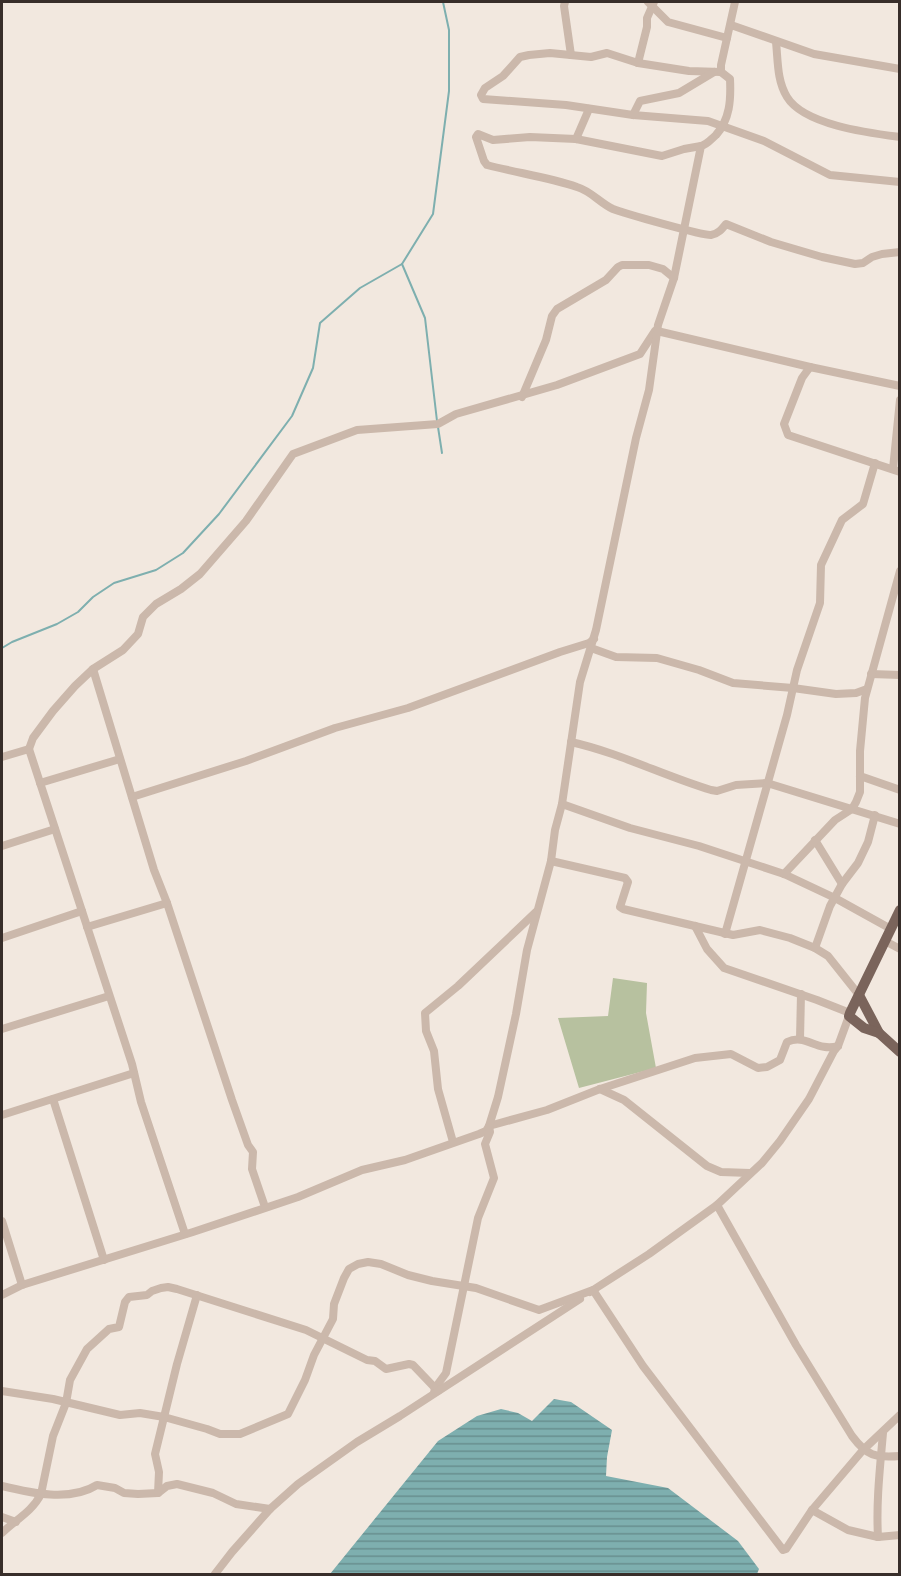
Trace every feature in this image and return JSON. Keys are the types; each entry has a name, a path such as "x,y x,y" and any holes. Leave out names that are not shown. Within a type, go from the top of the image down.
{"main road":[{"path":"879,1033 864,1028 850,1015 900,910"},
{"path":"859,995 879,1033 900,1052"}],"street":[{"path":"565,2 571,55"},
{"path":"633,116 640,101 679,93 718,72 735,2"},
{"path":"638,63 652,4 668,22 727,38"},
{"path":"731,25 776,42 824,56 900,69"},
{"path":"776,42 779,78 786,96 794,107 821,122 900,136"},
{"path":"900,182 830,175 764,141 724,126 708,121 633,116 566,105 483,99 481,95 485,88 503,76 522,56 550,53 591,57 607,52 638,63 689,71 718,72 728,76 730,86 728,116 724,126 708,144 701,146 662,156 576,139 530,137 493,140 478,134 476,137 487,165 516,173 547,177 580,188 613,209 711,235 719,232 726,224 771,242 859,264 873,257 900,252"},
{"path":"576,139 589,109"},
{"path":"2,1295 22,1286 298,1197 362,1170 405,1160 486,1131 498,1097 521,989 523,969 551,861 580,682 592,644 636,438 649,390 658,328 674,278 701,146"},
{"path":"522,397 546,340 552,316 557,309 606,280 622,265 656,267 663,269 674,278"},
{"path":"658,328 810,367 900,386"},
{"path":"186,1234 141,1102 134,1073 29,748 33,738 53,711 93,669 123,650 138,634 143,617 156,604 200,574 246,521 293,454 357,430 438,424 456,414 522,397 635,357 645,348 658,328"},
{"path":"810,367 787,412 784,424 788,435 896,471 900,400"},
{"path":"725,934 801,656 820,603 819,572 823,559 842,520 863,504 875,463"},
{"path":"784,873 835,820 852,809 860,792 861,737 867,689 900,572"},
{"path":"132,797 246,761 335,728 408,708 589,643 616,657 657,658 733,683 836,694 856,693 867,689"},
{"path":"93,669 154,870 168,903 232,1100 248,1145 253,1152 252,1169 265,1207"},
{"path":"870,674 900,675"},
{"path":"571,742 589,746 711,790 717,791 736,785 767,783 900,824"},
{"path":"2,758 29,748"},
{"path":"40,783 120,759"},
{"path":"860,776 900,790"},
{"path":"562,804 630,828 699,846 784,873 891,928"},
{"path":"815,948 826,915 842,884 858,863 868,842 875,815"},
{"path":"2,846 55,829"},
{"path":"815,840 842,884"},
{"path":"551,861 624,878 628,882 622,909 725,934 741,935 760,930 815,948 828,956 859,995"},
{"path":"87,927 168,903"},
{"path":"2,938 82,911"},
{"path":"453,1142 438,1089 434,1051 426,1031 425,1013 458,986 536,912"},
{"path":"215,1575 270,1509 298,1485 357,1442 649,1254 717,1205 769,1156 816,1087 838,1046 850,1015 801,994 724,968 707,949 695,926"},
{"path":"885,941 900,949"},
{"path":"800,1039 801,994"},
{"path":"2,1029 109,996"},
{"path":"489,1126 537,1113 600,1089 695,1058 731,1054 752,1066 768,1067 780,1060 787,1042 800,1039 826,1049 838,1046"},
{"path":"2,1115 134,1073"},
{"path":"600,1089 624,1100 707,1166 721,1172 750,1173"},
{"path":"53,1099 104,1260"},
{"path":"437,1390 445,1376 478,1218 494,1178 489,1153 485,1146 490,1132 489,1126"},
{"path":"717,1205 796,1344 863,1450 880,1457 900,1456"},
{"path":"2,1221 22,1286"},
{"path":"2,1392 53,1399 120,1415 140,1413 164,1417 219,1434 248,1432 285,1416 291,1410 333,1319 334,1304 344,1278 349,1269 358,1264 368,1262 381,1264 408,1275 476,1288 539,1310 593,1290"},
{"path":"2,1533 37,1502 41,1494 53,1436 66,1403 67,1388 84,1353 109,1329 119,1327 125,1302 129,1297 147,1295 152,1291 168,1287 197,1295 306,1330 369,1361 375,1361 386,1369 413,1365 437,1390"},
{"path":"593,1290 648,1372 781,1548 786,1549 812,1510 863,1450 900,1415"},
{"path":"158,1493 159,1472 155,1454 197,1295"},
{"path":"878,1537 877,1494 883,1433"},
{"path":"2,1486 41,1494 88,1491 97,1485 115,1488 124,1493 158,1493 167,1485 177,1484 213,1493 236,1504 270,1509"},
{"path":"812,1510 841,1528 878,1537 900,1535"},
{"path":"2,1517 16,1522"}],"green space":[{"path":"613,978 647,983 646,1013 656,1068 579,1088 558,1018 608,1016"}],"water":[{"path":"554,1399 571,1402 612,1430 606,1476 668,1488 738,1541 759,1569 757,1574 330,1574 438,1441 477,1416 501,1409 518,1413 532,1421"}],"waterway":[{"path":"2,648 57,624 78,612 93,597 114,583 156,570 183,553 219,514 292,416 313,368 320,323 360,288 402,264 433,214 449,91 449,30 443,2"},
{"path":"402,264 425,318 437,421"},
{"path":"438,427 442,453"}]}
